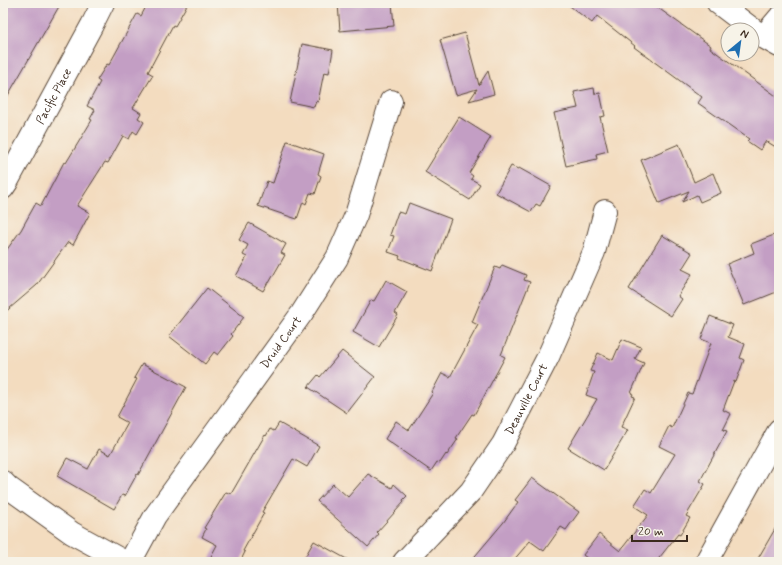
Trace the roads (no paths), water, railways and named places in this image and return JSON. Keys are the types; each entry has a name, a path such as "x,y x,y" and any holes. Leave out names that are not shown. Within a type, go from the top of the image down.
{"street":[{"name":"Pacific Place","path":"3,188 85,39 103,3"},
{"path":"718,3 771,41 779,18"},
{"name":"Druid Court","path":"130,562 155,516 302,313 337,258 356,215 391,101"},
{"name":"Deauville Court","path":"404,562 471,491 503,444 552,350 594,252 605,211"},
{"path":"706,562 779,430"},
{"path":"3,482 9,488 72,533 125,562"}]}
